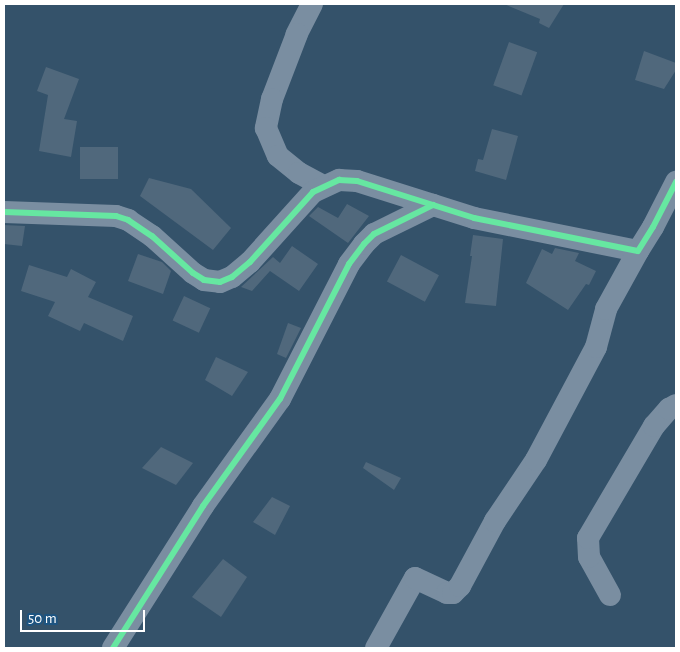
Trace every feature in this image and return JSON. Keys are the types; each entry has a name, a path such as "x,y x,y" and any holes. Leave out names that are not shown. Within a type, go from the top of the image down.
{"street":[{"path":"312,4 297,34 272,99 266,128 278,156 299,173 323,186"},
{"path":"4,212 116,216 128,220 152,236 193,273 204,280 220,282 232,277 250,262 313,192 339,180 357,181 474,218 638,251"},
{"path":"376,648 415,578 447,593 453,593 460,586 495,521 536,460 596,347 606,309 638,251 654,228 676,182"},
{"path":"113,648 198,514 280,399 350,264 364,244 374,234 433,205"},
{"path":"610,595 589,557 588,538 654,426 669,409 676,405"}],"building":[{"path":"504,4 564,4 549,28 539,23 540,19"},
{"path":"509,42 537,52 521,95 493,85"},
{"path":"644,51 676,63 676,70 664,89 635,80"},
{"path":"46,67 79,79 64,119 77,121 71,157 39,151 48,95 37,91"},
{"path":"492,129 518,136 506,180 475,171 478,159 483,160"},
{"path":"80,147 118,147 118,179 80,179"},
{"path":"149,178 191,189 231,228 213,250 140,196"},
{"path":"347,204 369,216 348,243 309,216 318,207 338,218"},
{"path":"4,225 25,226 22,246 4,244"},
{"path":"473,235 503,239 496,306 465,303"},
{"path":"292,246 318,264 299,291 270,271 252,291 241,287 273,257 280,263"},
{"path":"555,248 579,253 575,261 596,271 589,285 586,284 568,310 526,283 542,249 552,254"},
{"path":"138,254 162,262 171,271 163,294 128,281"},
{"path":"401,255 439,275 425,302 387,281"},
{"path":"29,265 67,277 71,269 96,282 88,297 133,316 123,341 84,323 80,331 48,316 55,302 21,291"},
{"path":"184,296 210,308 199,333 173,320"},
{"path":"288,323 301,328 286,358 277,354"},
{"path":"216,357 248,372 232,396 205,380"},
{"path":"161,447 193,463 176,485 142,468"},
{"path":"366,462 401,478 394,490 363,468"},
{"path":"272,497 290,506 275,535 253,522"},
{"path":"223,559 247,577 221,617 192,597"}],"cycle path":[{"path":"4,212 116,216 128,220 152,236 193,273 204,280 220,282 232,277 250,262 313,192 339,180 357,181 474,218 638,251 653,227 676,182"},
{"path":"113,648 203,506 280,399 349,264 374,234 433,205"}]}
